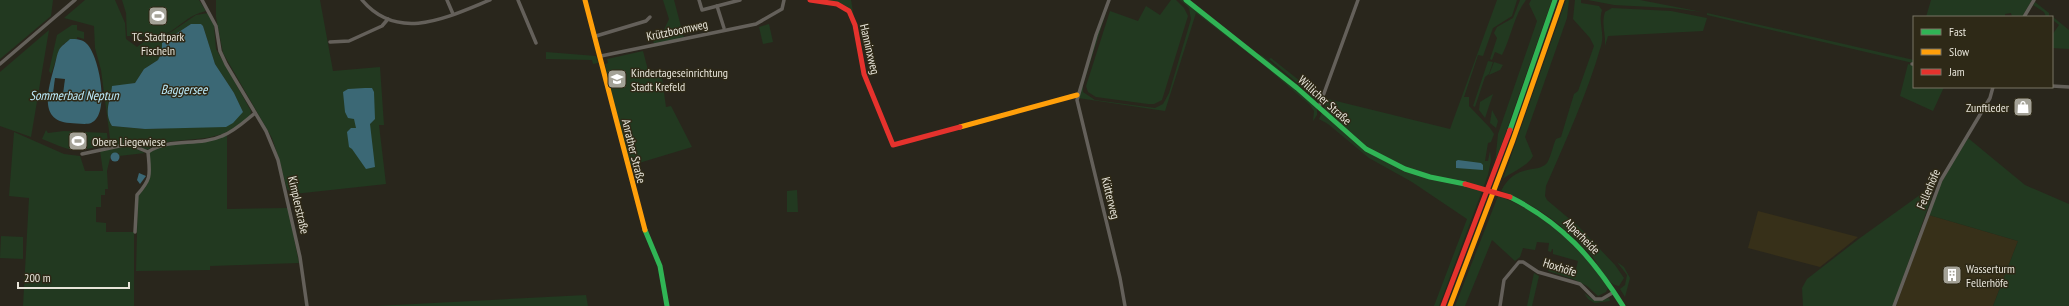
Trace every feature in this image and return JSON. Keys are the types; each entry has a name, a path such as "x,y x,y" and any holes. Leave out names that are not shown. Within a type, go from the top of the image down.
{"main road":[{"name":"Anrather Straße","path":"585,0 596,36 641,221 660,266 667,306"},
{"name":"Hanninxweg","path":"810,0 837,4 849,10 855,25 860,60 864,74 893,145 1077,95"},
{"name":"Willicher Straße","path":"1186,0 1286,79 1356,141 1386,161 1430,177 1465,184 1510,197"},
{"path":"1443,306 1504,146 1556,0"},
{"path":"1450,306 1515,134 1562,0"},
{"name":"Alperheide","path":"1510,197 1541,213 1566,232 1597,266 1623,306"}],"street":[{"path":"0,64 75,0"},
{"name":"Kimplerstraße","path":"202,0 216,26 220,51 226,64 270,139 278,160 300,257 307,306"},
{"path":"362,0 375,12 388,19 417,24 432,22 490,0"},
{"path":"447,0 453,14"},
{"path":"518,0 536,43"},
{"path":"699,0 702,10 740,0"},
{"name":"Krützboomweg","path":"601,56 756,24 782,9 784,0"},
{"path":"1077,95 1109,0"},
{"path":"1319,107 1358,0"},
{"path":"2025,16 2033,1"},
{"path":"717,6 724,28"},
{"path":"596,36 646,21 650,17"},
{"path":"330,42 349,41 382,26 388,19"},
{"path":"2053,86 2069,87"},
{"name":"Fellerhöfe","path":"1894,306 1941,180 1990,98 1994,88"},
{"name":"Kütterweg","path":"1077,95 1125,306"},
{"path":"148,152 161,145 207,140 222,136 240,126 255,113"},
{"path":"82,154 124,145 131,145 148,152"},
{"path":"135,232 137,195 145,187 149,178 148,152"},
{"name":"Hoxhöfe","path":"1500,306 1504,280 1519,262 1538,272 1580,284 1596,299 1602,298 1614,292"}],"shaded area":[{"path":"1758,211 1858,237 1820,267 1748,248"},
{"path":"1929,215 2018,241 1993,306 1896,306"}],"green space":[{"path":"0,0 53,0 51,16 0,59"},
{"path":"85,0 115,0 125,23 126,39 137,47 148,39 171,32 196,15 208,13 214,26 216,49 251,111 250,116 239,125 219,135 163,143 146,150 130,144 111,146 101,70 95,48 94,26 64,18","holes":["191,24 201,24 203,26 215,64 234,93 243,112 200,127 145,129 112,126 108,118 109,100 112,91 124,85 135,83 144,69 158,60 169,39"]},
{"name":"TC Stadtpark Fischeln","path":"122,0 199,0 206,11 191,17 171,31 161,35 127,36 126,13"},
{"path":"216,0 320,0 333,71 380,67 384,125 379,125 386,184 294,194 287,189 272,138 223,53 216,17"},
{"path":"663,0 674,0 684,38 654,44 651,33 664,30 669,19"},
{"path":"820,0 851,0 854,17 851,12 840,4"},
{"path":"1110,0 1083,85 1083,92 1095,100 1155,108 1163,104 1169,93 1191,19 1189,8 1180,0 1184,0 1317,107 1317,115 1313,121 1314,111 1310,105 1261,63 1196,13 1165,111 1078,98 1097,35"},
{"path":"1171,0 1176,0 1184,8 1188,16 1162,100 1154,104 1148,104 1096,97 1088,92 1086,86 1110,11 1138,21 1146,6 1160,15"},
{"path":"1497,0 1517,0 1512,16 1493,28 1483,56 1478,55 1464,97 1469,97 1469,106 1494,134 1491,142 1488,143 1485,161 1488,161 1490,151 1491,160 1488,175 1439,306 1434,306 1467,219 1412,182 1369,158 1328,124 1319,119 1328,99 1450,129"},
{"path":"1520,0 1526,0 1518,13 1502,55 1495,52 1492,60 1490,59 1497,38 1494,33 1497,27 1513,18"},
{"path":"1531,0 1552,0 1495,163 1498,134 1537,21 1529,4"},
{"path":"1566,0 1569,0 1567,18 1525,137 1533,156 1524,166 1503,179"},
{"path":"1575,0 1581,0 1581,3 1599,6 1602,10 1602,41 1583,99 1546,186 1545,196 1547,200 1579,227 1615,265 1624,278 1619,286 1610,282 1591,255 1561,226 1527,203 1501,191 1513,176 1526,170 1538,168 1547,163 1556,139 1561,137 1574,94 1578,91 1594,46 1590,38 1573,19"},
{"path":"1588,0 1640,0 1702,12 1671,8 1614,5"},
{"path":"1931,0 2032,0 2023,16 2012,16 2011,13 2005,14 2005,16 1926,16"},
{"path":"2035,2 2049,13 2049,16 2046,16 2044,12 2033,5"},
{"path":"1612,8 1671,11 1707,18 1703,31 1608,36 1605,46 1604,16 1605,12"},
{"path":"1707,13 1913,60 1913,63 1707,15"},
{"path":"2053,17 2069,30 2069,49 2053,48 2053,34 2059,25 2054,21"},
{"path":"769,24 773,42 763,44 759,27"},
{"path":"72,25 77,25 77,30 84,32 84,39 77,37 77,39 70,40 62,46 51,74 49,71 57,35"},
{"path":"49,30 31,137 0,126 0,72"},
{"path":"643,51 648,70 661,71 666,107 671,106 692,147 629,166 605,64 608,63 607,59"},
{"path":"546,52 596,56 598,63 593,64 592,60 546,59"},
{"path":"1254,52 1263,56 1317,101 1315,101"},
{"path":"1271,58 1319,96 1318,101 1269,59"},
{"path":"1488,61 1493,62 1489,74 1485,77 1475,107 1473,106"},
{"path":"1494,62 1503,65 1500,70 1489,75"},
{"path":"1908,64 1913,66 1913,88 1944,88 1933,111 1900,96"},
{"path":"1493,94 1485,118 1479,110 1480,102"},
{"path":"1492,110 1498,121 1496,128 1490,123"},
{"name":"Obere Liegewiese","path":"46,130 48,133 64,131 107,133 108,144 80,150 68,149 42,139"},
{"path":"14,132 64,154 80,156 85,171 103,171 100,151 130,146 145,153 119,156 119,153 111,154 107,171 108,189 105,189 105,195 101,195 101,207 96,207 96,222 106,223 106,232 134,232 134,306 23,306 29,198 9,196"},
{"path":"227,135 227,209 288,208 299,263 210,266 210,270 136,271 138,196 144,189 149,178 148,159 150,152 162,145 203,142"},
{"path":"1968,138 2025,185 2069,204 2069,306 1993,306 2018,241 1929,215 1941,183"},
{"path":"797,190 798,212 787,212 787,191"},
{"path":"1924,192 1931,194 1932,196 1893,306 1803,306 1802,288 1807,279 1860,238"},
{"path":"1498,196 1532,212 1547,222 1574,245 1586,258 1608,288 1606,292 1598,296 1587,286 1573,279 1548,271 1550,266 1575,273 1578,261 1553,254 1553,249 1551,252 1548,251 1549,243 1537,242 1535,250 1523,248 1520,257 1515,261 1492,240 1465,306 1455,306"},
{"path":"1,236 23,237 23,259 0,258"},
{"path":"1617,262 1624,267 1630,278 1625,297 1620,289 1625,285 1627,275"},
{"path":"1534,273 1539,276 1532,306 1527,306"},
{"path":"1584,293 1594,300 1609,298 1610,301 1595,303 1588,299"},
{"path":"586,295 588,306 376,306"}],"water":[{"name":"Baggersee","path":"191,24 201,24 203,26 215,64 234,93 243,112 233,123 226,127 145,129 112,126 109,121 108,106 112,86 135,83 144,69 158,60 162,52 162,43"},
{"name":"Sommerbad Neptun","path":"70,39 83,41 87,44 96,60 99,72 102,98 100,109 97,118 89,124 59,121 53,116 49,109 48,100 50,81 57,55 60,49"},
{"path":"372,88 374,92 375,119 370,124 375,167 366,169 349,147 347,132 351,128 356,128 354,119 348,118 345,112 343,92 348,89"},
{"path":"115,152 120,157 115,162 110,157"},
{"path":"1456,161 1481,163 1483,165 1483,170 1456,168"},
{"path":"139,173 146,176 140,184 137,180"}],"pier":[{"path":"55,78 65,79 63,94 53,93"}],"traffic: fast":[{"path":"1186,0 1297,88 1366,149 1405,169 1430,177 1465,184"},
{"path":"1510,130 1555,0"},
{"path":"1510,197 1529,207 1545,218 1574,243 1600,272 1623,306"},
{"path":"645,230 660,266 667,306"}],"traffic: slow":[{"path":"585,0 645,230"},
{"path":"1450,306 1513,140 1562,0"},
{"path":"960,127 1077,95"}],"traffic: jam":[{"path":"810,0 837,4 849,11 855,25 864,74 893,145 960,127"},
{"path":"1443,306 1510,130"},
{"path":"1465,184 1510,197"}],"place":[{"name":"TC Stadtpark Fischeln","path":"158,16"},
{"name":"Kindertageseinrichtung Stadt Krefeld","path":"617,79"},
{"name":"Zunftleder","path":"2023,107"},
{"name":"Obere Liegewiese","path":"78,141"},
{"name":"Wasserturm Fellerhöfe","path":"1952,275"}]}
